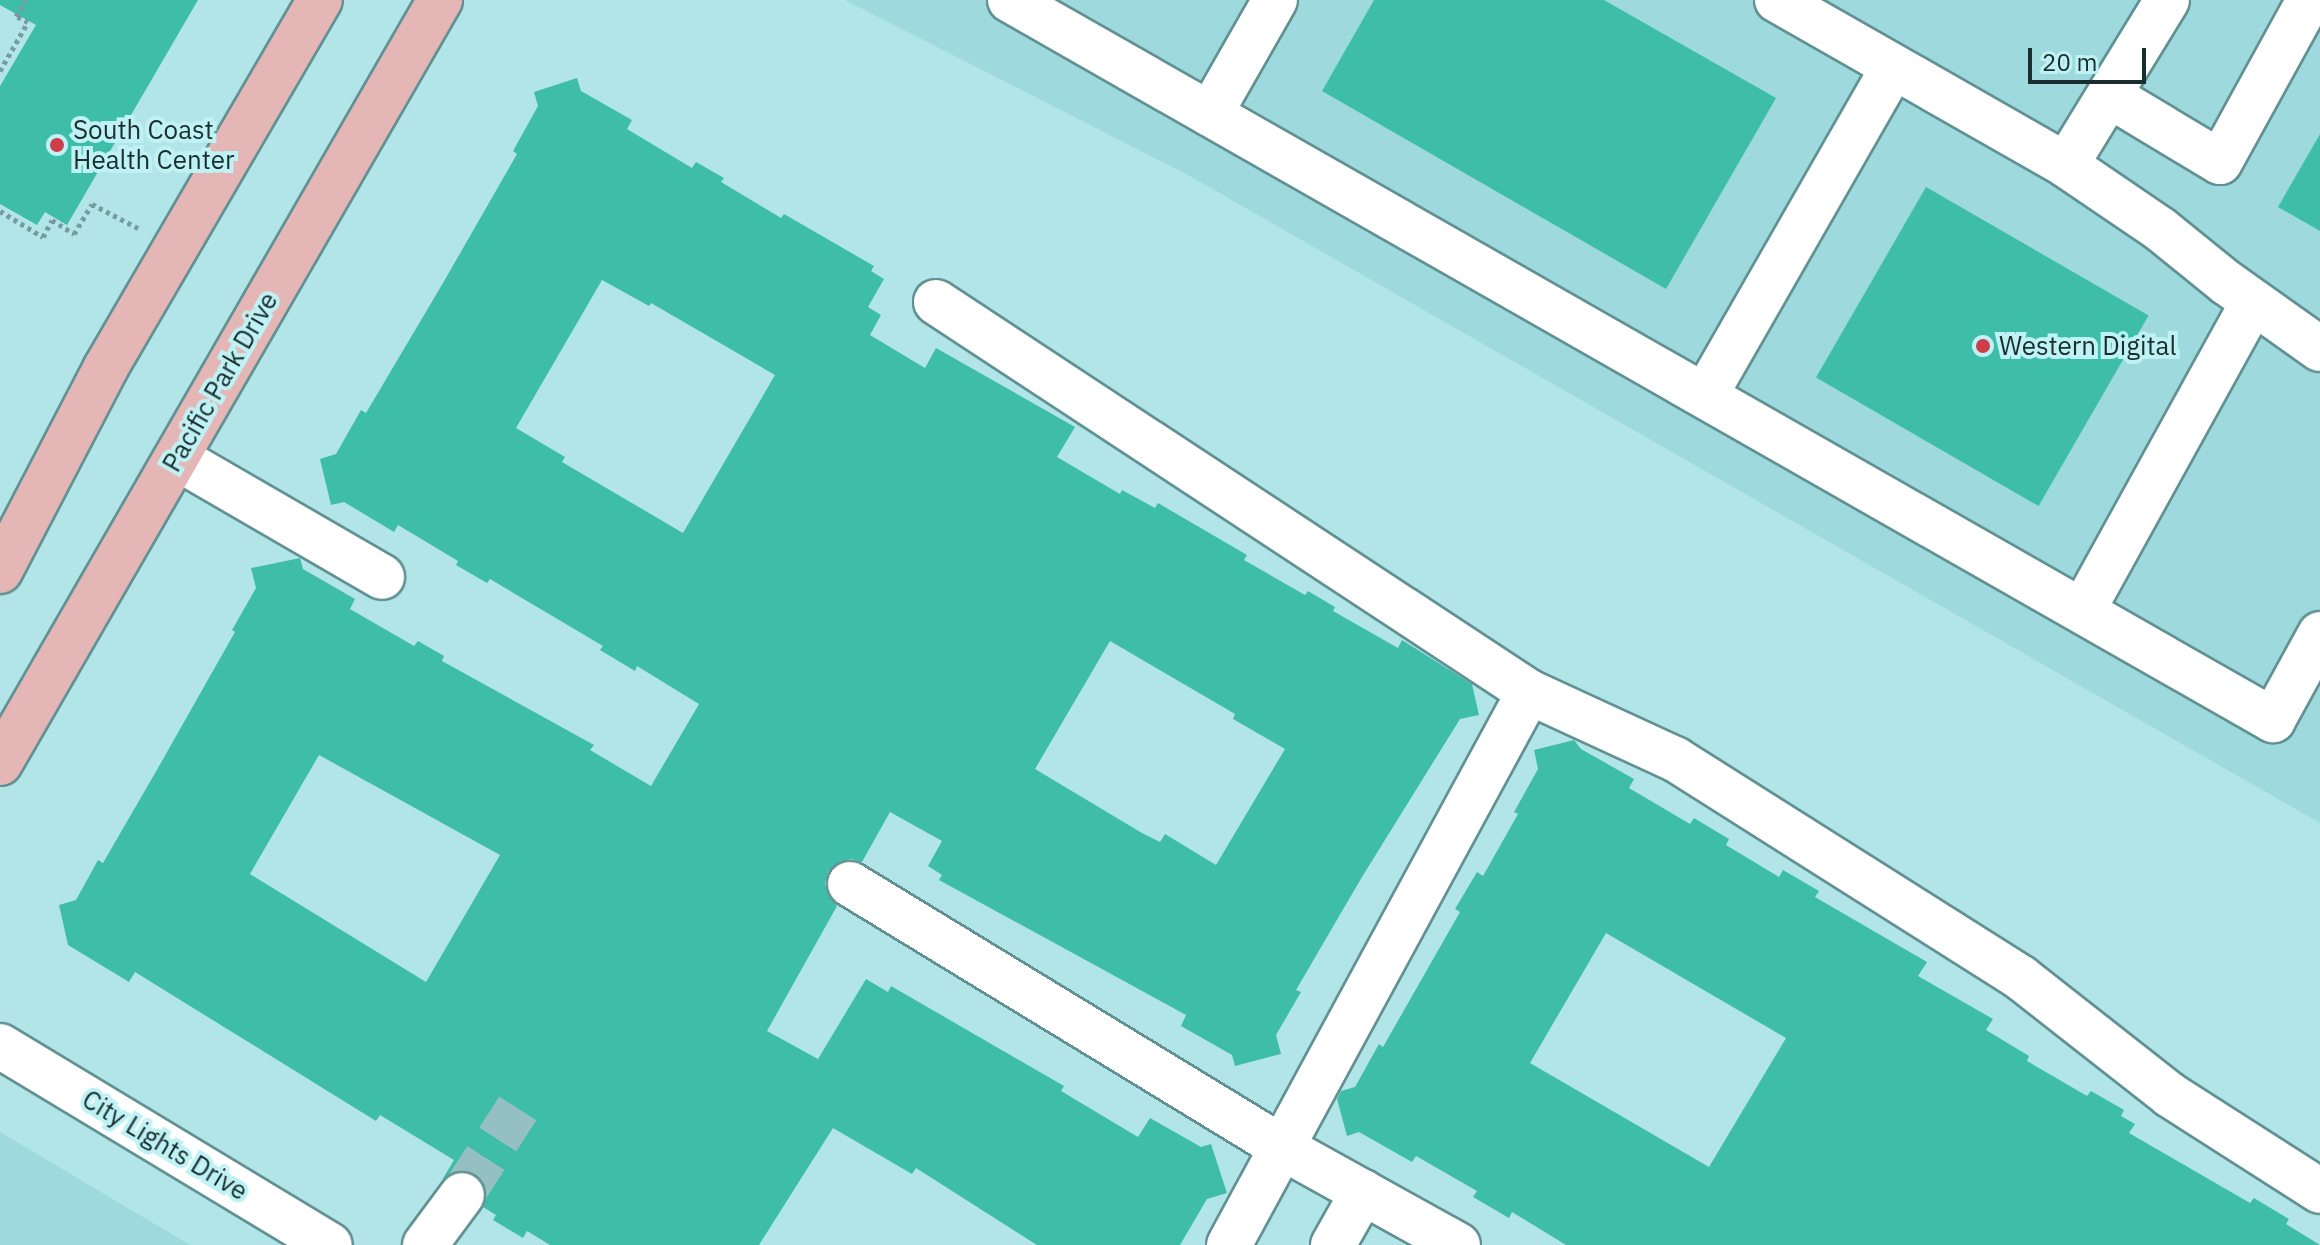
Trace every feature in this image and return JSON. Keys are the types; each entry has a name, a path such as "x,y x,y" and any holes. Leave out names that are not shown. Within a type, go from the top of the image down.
{"main road":[{"path":"0,571 105,369 320,0"},
{"name":"Pacific Park Drive","path":"0,763 177,458 431,7"}],"street":[{"path":"1010,0 1706,394 2273,720 2320,634"},
{"path":"1210,114 1275,0"},
{"path":"1777,0 2066,165 2160,229 2253,302 2320,349"},
{"path":"2066,165 2167,0"},
{"path":"2110,96 2220,162 2309,0"},
{"path":"1706,394 1893,67"},
{"path":"936,302 1529,692 1689,768 2021,978 2170,1095 2320,1191"},
{"path":"2083,610 2253,302"},
{"path":"177,458 382,577"},
{"path":"1229,1245 1529,692"},
{"path":"850,884 1283,1148 1458,1245"},
{"name":"City Lights Drive","path":"0,1046 330,1245"},
{"path":"1333,1245 1363,1192"},
{"path":"425,1245 462,1195"}],"path":[{"path":"0,71 28,22 16,16 26,0"},
{"path":"0,211 43,237 52,220 74,234 92,204 138,228"}],"shaded area":[{"path":"845,0 2320,0 2320,823 1188,175"},
{"path":"0,1132 190,1245 0,1245"}],"building":[{"name":"South Coast Health Center","path":"0,0 198,0 67,225 45,212 37,225 0,204 0,86 36,25 0,5"},
{"path":"1374,0 1604,0 1776,98 1666,289 1322,91"},
{"path":"577,78 581,91 632,120 627,129 692,168 696,162 724,178 721,182 781,218 784,214 874,266 871,271 884,279 868,307 881,315 870,335 925,368 936,348 1075,427 1057,457 1120,494 1122,490 1155,508 1158,503 1247,555 1244,560 1305,595 1308,591 1335,607 1333,611 1398,648 1402,640 1472,684 1479,715 1460,719 1296,990 1301,992 1276,1035 1281,1054 1235,1066 1232,1055 1181,1026 1186,1015 939,880 942,875 928,866 942,841 890,812 862,862 851,859 839,862 828,872 825,883 828,895 837,906 767,1031 818,1059 866,979 888,992 891,986 1064,1086 1061,1091 1138,1137 1150,1118 1201,1147 1211,1144 1227,1193 1207,1199 1180,1245 1037,1245 916,1168 912,1174 833,1128 759,1245 550,1245 527,1231 523,1238 493,1220 496,1215 483,1207 485,1186 476,1175 464,1170 453,1172 442,1180 454,1160 380,1115 376,1121 135,972 129,982 68,945 59,905 76,900 98,860 103,863 158,768 235,632 232,630 256,588 251,568 300,558 303,569 355,599 350,609 414,646 418,641 444,656 442,661 594,745 590,750 651,786 699,704 637,666 635,671 600,650 603,646 490,579 487,583 456,565 458,561 398,525 394,532 344,502 331,505 320,459 336,454 361,410 366,413 443,283 517,154 513,151 538,106 534,92","holes":["602,280 649,306 651,303 775,375 683,533 562,462 565,457 516,428","1110,641 1235,714 1233,719 1285,749 1216,865 1165,834 1160,842 1142,833 1035,769","319,755 500,855 426,982 250,874"]},
{"path":"2320,134 2320,231 2278,207"},
{"name":"Western Digital","path":"1926,187 2149,315 2039,506 1816,378"},
{"path":"1574,740 1581,749 1634,779 1629,788 1690,824 1694,818 1729,839 1726,845 1779,877 1783,870 1819,891 1815,897 1927,962 1918,976 1993,1019 1986,1030 2029,1056 2027,1061 2087,1096 2091,1091 2124,1110 2121,1116 2135,1124 2129,1133 2250,1203 2254,1198 2289,1219 2286,1224 2320,1245 1566,1245 1512,1212 1509,1218 1473,1197 1477,1191 1416,1156 1412,1162 1359,1132 1347,1136 1337,1099 1341,1091 1355,1087 1379,1044 1383,1047 1460,912 1455,909 1477,872 1483,876 1518,814 1514,812 1538,769 1534,750","holes":["1606,933 1786,1038 1709,1167 1530,1063"]}],"tunnel":[{"path":"462,1195 518,1108"}],"place":[{"name":"South Coast Health Center","path":"57,145"},
{"name":"Western Digital","path":"1983,346"}]}
